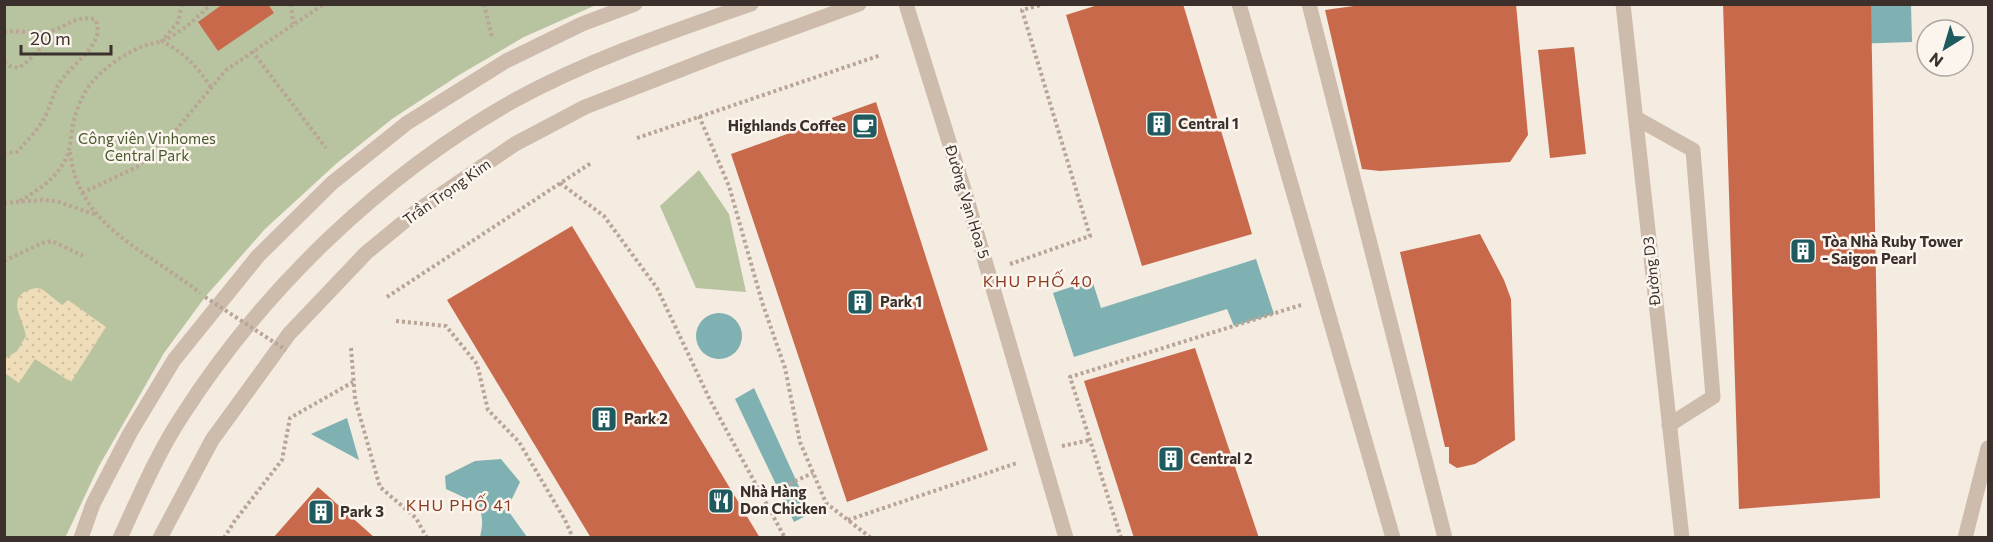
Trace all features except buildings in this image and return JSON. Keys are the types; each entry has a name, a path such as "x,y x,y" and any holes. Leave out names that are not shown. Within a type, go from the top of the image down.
{"street":[{"path":"81,537 93,504 129,433 174,360 258,256 332,183 407,123 506,61 582,24 635,4"},
{"path":"120,537 181,417 223,356 284,285 342,225 402,176 515,100 636,45 751,4"},
{"name":"Trần Trọng Kim","path":"160,537 212,440 289,334 366,253 417,212 515,144 585,107 716,56 860,4"},
{"name":"Đường Vạn Hoa 5","path":"906,4 966,196 1066,537"},
{"path":"1239,4 1393,537"},
{"path":"1309,4 1445,537"},
{"name":"Đường D3","path":"1623,4 1682,537"},
{"path":"1635,118 1693,150 1713,397 1669,425"},
{"path":"1965,537 1989,448"}],"path":[{"path":"162,41 178,22 182,4"},
{"path":"20,201 46,184 65,162 70,149 75,116 92,82 107,68 127,55 144,46 162,41 183,29 211,4"},
{"path":"291,4 293,24"},
{"path":"82,193 137,166 170,137 226,70 324,4"},
{"path":"483,4 492,37"},
{"path":"1003,267 1090,236 1022,10 1044,4"},
{"path":"4,33 51,32 76,19 87,17 96,20 98,27 92,45 63,78 53,94 40,125 17,152 4,153"},
{"path":"4,62 18,68 28,62 38,53 51,32"},
{"path":"162,41 181,52 197,66 211,87"},
{"path":"252,51 326,148"},
{"path":"637,138 881,55"},
{"path":"699,116 729,186 762,302 785,368 800,441 813,473 826,503 871,537"},
{"path":"70,149 71,164 82,193 97,215 140,251 286,350"},
{"path":"387,297 591,163"},
{"path":"560,183 604,216 657,288 710,400 784,537"},
{"path":"4,203 56,201 97,215"},
{"path":"4,261 42,243 52,241 83,256"},
{"path":"1121,537 1070,377 1301,305"},
{"path":"396,321 446,326 477,364 488,410 519,441 573,537"},
{"path":"351,348 355,399 380,487 416,518 427,537"},
{"path":"224,537 282,460 290,418 353,382"},
{"path":"1056,448 1090,440"},
{"path":"848,520 1017,463"},
{"path":"762,496 813,473"}],"green space":[{"name":"Công viên Vinhomes Central Park","path":"4,5 596,5 524,37 459,75 392,119 337,163 265,229 205,297 164,353 99,466 65,538 5,537"},
{"path":"699,170 729,214 746,292 696,288 660,206"}],"sand":[{"path":"42,289 62,305 68,300 106,327 71,382 35,359 19,383 5,373 5,359 17,351 26,336 18,301 26,291"}],"water":[{"path":"1729,5 1911,5 1912,42 1731,48"},
{"path":"1256,259 1274,314 1234,326 1227,309 1074,357 1053,293 1092,280 1101,308"},
{"path":"724,313 736,319 741,327 741,345 736,353 728,358 714,359 706,356 699,349 696,331 699,323 706,316"},
{"path":"754,388 811,513 794,522 735,399"},
{"path":"347,418 359,460 311,434"},
{"path":"501,459 520,482 507,509 527,537 480,537 482,517 480,511 471,501 446,489 445,476 475,461"}],"place":[{"name":"Central 1","path":"1159,124"},
{"name":"Highlands Coffee","path":"865,126"},
{"name":"Tòa Nhà Ruby Tower - Saigon Pearl","path":"1803,251"},
{"name":"Park 1","path":"860,302"},
{"name":"Park 2","path":"604,419"},
{"name":"Central 2","path":"1171,459"},
{"name":"Nhà Hàng Don Chicken","path":"721,501"},
{"name":"Park 3","path":"321,512"}],"district":[{"name":"KHU PHỐ 40","path":"1038,281"},
{"name":"KHU PHỐ 41","path":"459,505"}]}
